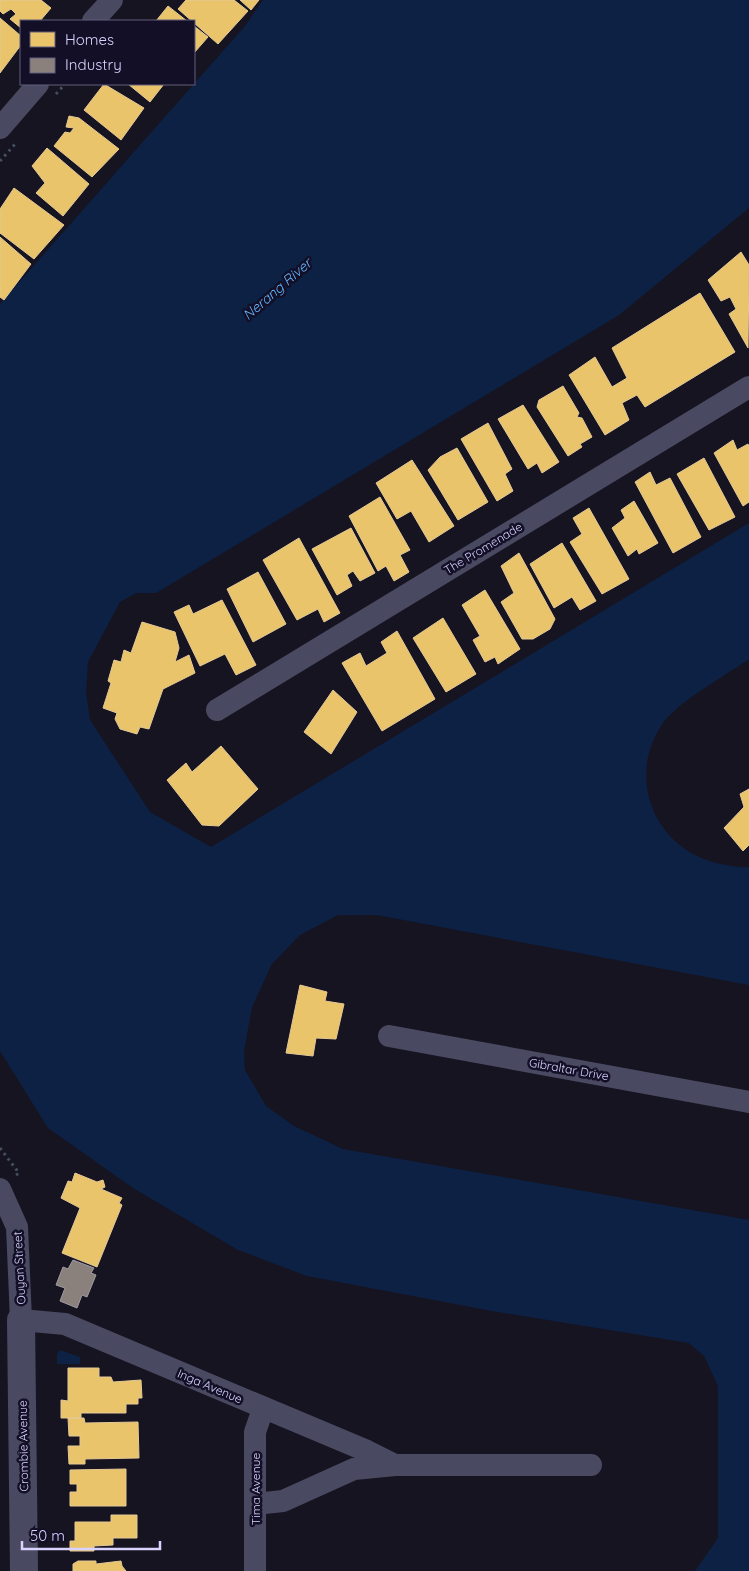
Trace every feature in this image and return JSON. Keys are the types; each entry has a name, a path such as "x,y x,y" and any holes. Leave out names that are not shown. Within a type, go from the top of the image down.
{"street":[{"path":"94,20 112,0"},
{"path":"0,128 37,85"},
{"name":"The Promenade","path":"217,710 749,387"},
{"name":"Gibraltar Drive","path":"389,1036 749,1102"},
{"name":"Ouyan Street","path":"6,1184 17,1227 21,1320"},
{"name":"Inga Avenue","path":"21,1320 65,1324 263,1409 367,1451 395,1466"},
{"name":"Crombie Avenue","path":"21,1320 24,1571"},
{"name":"Tima Avenue","path":"255,1571 255,1432 263,1409"},
{"name":"Inga Avenue","path":"255,1504 283,1501 354,1469 395,1466 591,1465"}],"path":[{"path":"0,1148 19,1173 6,1184"}],"water":[{"name":"Nerang River","path":"263,0 749,0 749,208 619,315 156,593 136,593 120,602 88,662 86,692 90,720 150,812 211,847 749,523 749,659 691,698 670,715 663,723 651,745 646,768 647,791 654,812 666,831 682,847 702,858 726,865 749,867 749,985 377,915 338,915 300,935 272,964 252,1007 244,1051 245,1070 266,1106 294,1126 343,1149 749,1220 749,1571 695,1571 718,1538 718,1386 704,1356 689,1343 492,1311 307,1276 238,1250 133,1188 48,1128 0,1051 0,304 245,26"},
{"path":"60,1350 80,1357 80,1364 57,1364 57,1354"}],"building: Homes":[{"path":"0,0 41,0 51,8 41,20 20,20 20,27 10,19 16,14 11,9 3,14 0,11"},
{"path":"186,0 234,0 248,11 218,44 195,24 195,20 191,20 178,9"},
{"path":"240,0 259,0 251,10"},
{"path":"168,6 186,20 157,20"},
{"path":"0,18 20,35 20,46 0,73"},
{"path":"195,27 208,37 195,52"},
{"path":"103,85 144,108 121,140 84,110"},
{"path":"129,85 163,85 150,102"},
{"path":"69,116 79,118 119,149 92,177 54,146 65,132 70,133 74,128 66,127"},
{"path":"47,148 89,184 63,216 36,193 45,183 32,166"},
{"path":"14,188 64,225 34,259 0,233 0,209"},
{"path":"0,237 31,264 4,300 0,297"},
{"path":"741,252 749,265 748,348 729,314 736,309 730,297 721,301 708,280"},
{"path":"700,293 735,352 645,407 637,395 622,403 629,420 605,435 569,375 595,357 612,387 627,378 612,348"},
{"path":"563,386 579,413 577,417 582,418 592,437 580,444 582,447 568,456 537,407 539,400"},
{"path":"523,405 559,462 542,473 537,463 528,469 498,419"},
{"path":"488,423 512,469 505,474 513,491 497,501 461,439"},
{"path":"733,440 737,450 748,444 749,447 749,502 743,506 714,453"},
{"path":"457,448 488,502 458,520 428,470 440,457"},
{"path":"704,458 735,517 709,530 677,474"},
{"path":"412,460 454,526 429,542 411,511 397,519 376,483"},
{"path":"650,472 656,485 670,478 701,537 673,553 635,482"},
{"path":"380,497 410,550 400,555 409,572 394,581 386,566 378,571 349,516"},
{"path":"634,501 658,543 639,554 637,549 628,556 612,528 625,518 621,510"},
{"path":"589,508 629,579 602,594 570,542 582,534 573,518"},
{"path":"351,528 375,573 360,581 353,571 347,575 352,586 337,595 312,549"},
{"path":"299,538 340,613 324,622 318,609 297,620 263,560"},
{"path":"562,543 596,601 580,610 572,597 554,608 530,564"},
{"path":"519,553 555,619 550,629 533,639 522,639 501,602 514,593 501,566"},
{"path":"258,572 286,624 253,642 227,589"},
{"path":"485,590 520,649 498,664 495,657 485,662 473,640 480,636 462,605"},
{"path":"222,600 256,665 236,675 225,654 200,666 174,612 189,605 193,614"},
{"path":"443,618 476,674 446,692 413,638"},
{"path":"142,622 175,632 179,648 175,662 189,655 195,673 163,689 149,729 140,727 137,734 120,729 115,719 117,713 103,708 111,683 108,681 114,660 121,662 124,650 131,653"},
{"path":"397,631 435,699 382,731 342,663 360,653 366,666 387,653 381,642"},
{"path":"333,690 357,712 331,754 304,732"},
{"path":"221,746 258,789 219,826 202,825 167,780 186,763 192,772"},
{"path":"749,789 749,845 743,851 724,828 744,807 740,794"},
{"path":"300,985 327,992 325,1001 344,1004 336,1039 316,1038 313,1056 286,1053"},
{"path":"75,1173 97,1182 103,1180 105,1187 101,1189 122,1198 119,1203 122,1205 97,1267 62,1253 80,1208 61,1198 68,1181 72,1182"},
{"path":"68,1368 99,1368 99,1377 111,1377 113,1382 141,1380 142,1398 138,1398 138,1404 126,1404 126,1413 81,1413 81,1418 61,1418 61,1400 68,1401"},
{"path":"68,1418 84,1418 85,1423 138,1422 139,1458 85,1459 85,1464 69,1464 68,1446 80,1446 80,1436 69,1436"},
{"path":"126,1469 126,1506 70,1506 70,1492 77,1492 77,1484 70,1484 70,1470"},
{"path":"111,1515 137,1515 137,1538 113,1538 113,1545 94,1546 94,1551 70,1551 70,1541 75,1541 75,1522 111,1522"},
{"path":"78,1561 96,1561 96,1564 121,1561 126,1571 73,1571 73,1564"}],"building: Industry":[{"path":"73,1260 94,1268 91,1273 96,1275 87,1297 82,1295 77,1308 60,1301 65,1288 56,1285 63,1267 68,1269"}]}
